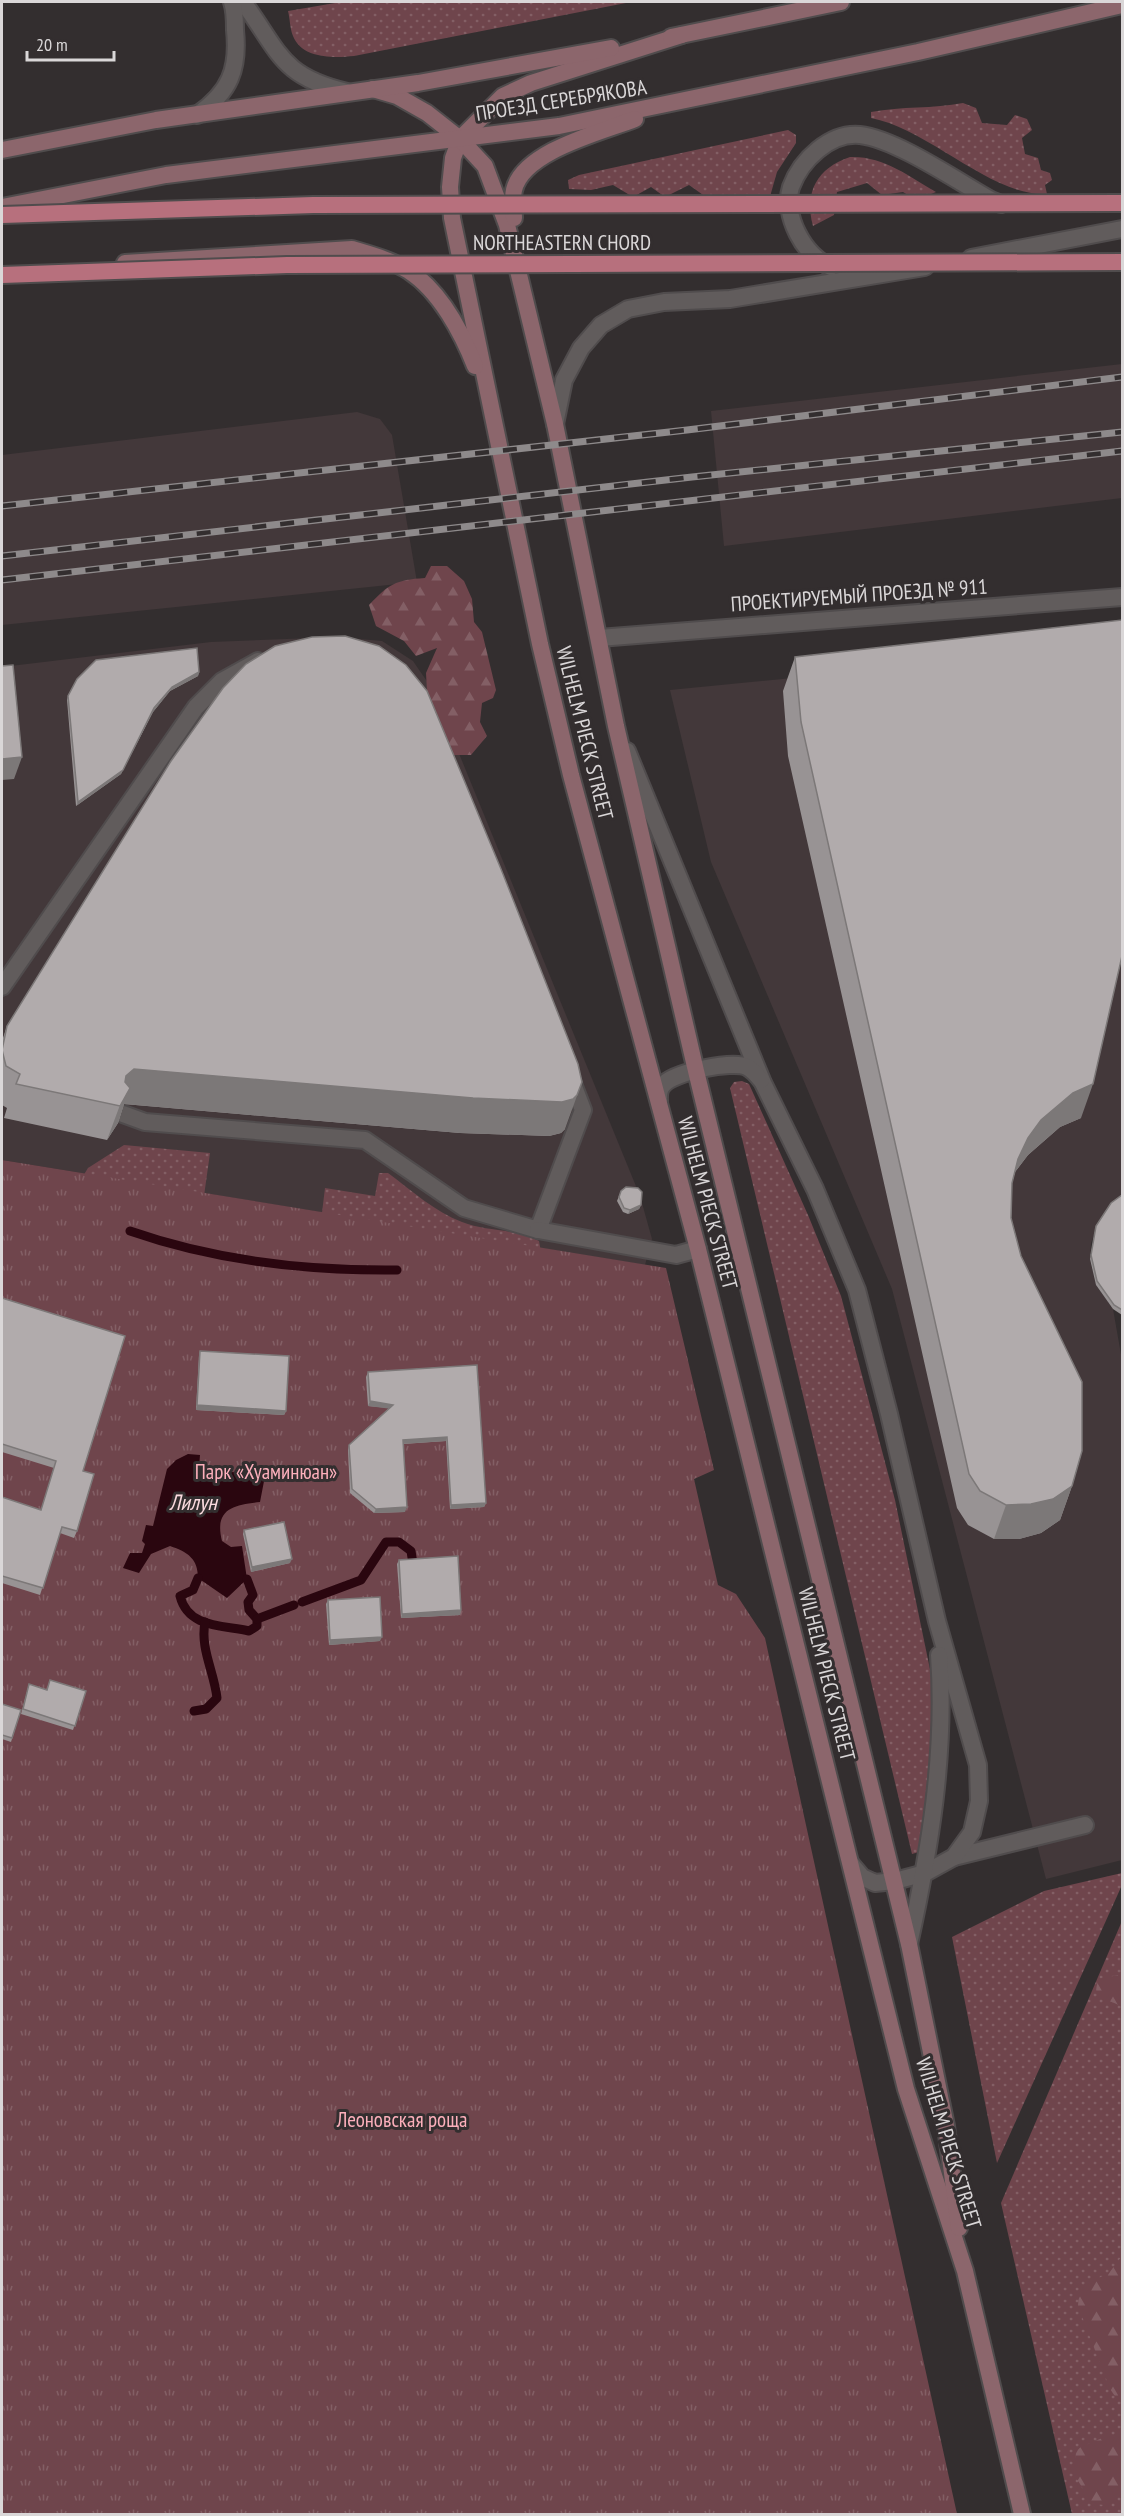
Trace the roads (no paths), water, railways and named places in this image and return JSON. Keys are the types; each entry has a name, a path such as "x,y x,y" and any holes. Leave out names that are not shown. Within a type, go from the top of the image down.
{"main road":[{"name":"ПРОЕЗД СЕРЕБРЯКОВА","path":"2,150 156,120 417,83 682,35 841,2"},
{"name":"ПРОЕЗД СЕРЕБРЯКОВА","path":"2,207 166,175 558,126 918,52 1122,4"},
{"name":"WILHELM PIECK STREET","path":"682,35 531,82 503,96 460,139 453,158 450,187 452,218 540,644 585,828 698,1249 906,2089 965,2271 1022,2514"},
{"name":"WILHELM PIECK STREET","path":"373,89 397,96 427,113 460,139 485,166 507,225 555,424 616,726 696,1071 895,1881 946,2126 965,2271"},
{"path":"518,270 514,190 520,176 541,157 678,103"},
{"name":"NORTHEASTERN CHORD","path":"2,215 314,205 1122,203"},
{"path":"2,273 352,249 384,258 411,272 440,303 464,337 492,411"},
{"name":"NORTHEASTERN CHORD","path":"2,273 287,265 1122,262"}],"street":[{"path":"243,2 285,63 303,77 323,86 347,92"},
{"path":"197,115 211,105 224,91 234,71 243,2"},
{"path":"879,276 845,272 824,264 806,247 791,222 790,188 806,160 831,140 856,135 882,141 991,200 1022,211 1045,211 1122,198"},
{"path":"555,424 564,380 580,348 601,325 628,309 663,302 730,300 879,276 1122,229"},
{"name":"ПРОЕКТИРУЕМЫЙ ПРОЕЗД № 911","path":"599,638 1122,597"},
{"path":"2,987 196,708 222,681 256,662 276,657"},
{"path":"616,726 763,1083 815,1189 857,1290 889,1414 937,1621 978,1765 980,1801 972,1832 954,1857"},
{"path":"659,1102 663,1084 675,1077 696,1071 736,1064 746,1066 763,1083"},
{"path":"538,1230 583,1110 566,1066"},
{"path":"123,1114 145,1122 365,1140 464,1208 538,1230 676,1255 698,1249"},
{"path":"909,1944 925,1873 939,1760 941,1679 937,1621"},
{"path":"851,1863 862,1877 875,1883 895,1881 925,1873 954,1857 1085,1825"}],"water":[{"name":"Лилун","path":"188,1454 200,1455 199,1468 265,1476 260,1502 234,1507 223,1515 220,1530 222,1541 231,1547 242,1546 247,1579 227,1598 198,1578 198,1571 191,1557 170,1546 151,1554 139,1573 123,1568 130,1553 142,1553 146,1525 153,1526 167,1469 176,1460"}],"waterway":[{"path":"130,1231 195,1250 262,1262 329,1269 397,1270"},
{"path":"302,1602 361,1580 386,1542 399,1542 411,1551 413,1564"},
{"path":"198,1578 193,1590 180,1596 190,1614 198,1620 217,1626 249,1631 257,1626 257,1619 249,1610 248,1602 253,1595 247,1579"},
{"path":"257,1619 294,1605"},
{"path":"194,1711 206,1709 217,1698 204,1641 205,1622"}],"railway":[{"path":"2,506 687,430 1122,377"},
{"path":"2,556 692,477 1122,432"},
{"path":"2,580 1122,451"}],"park label":[{"name":"Парк «Хуаминюан»","path":"266,1471"},
{"name":"Леоновская роща","path":"402,2119"}]}
